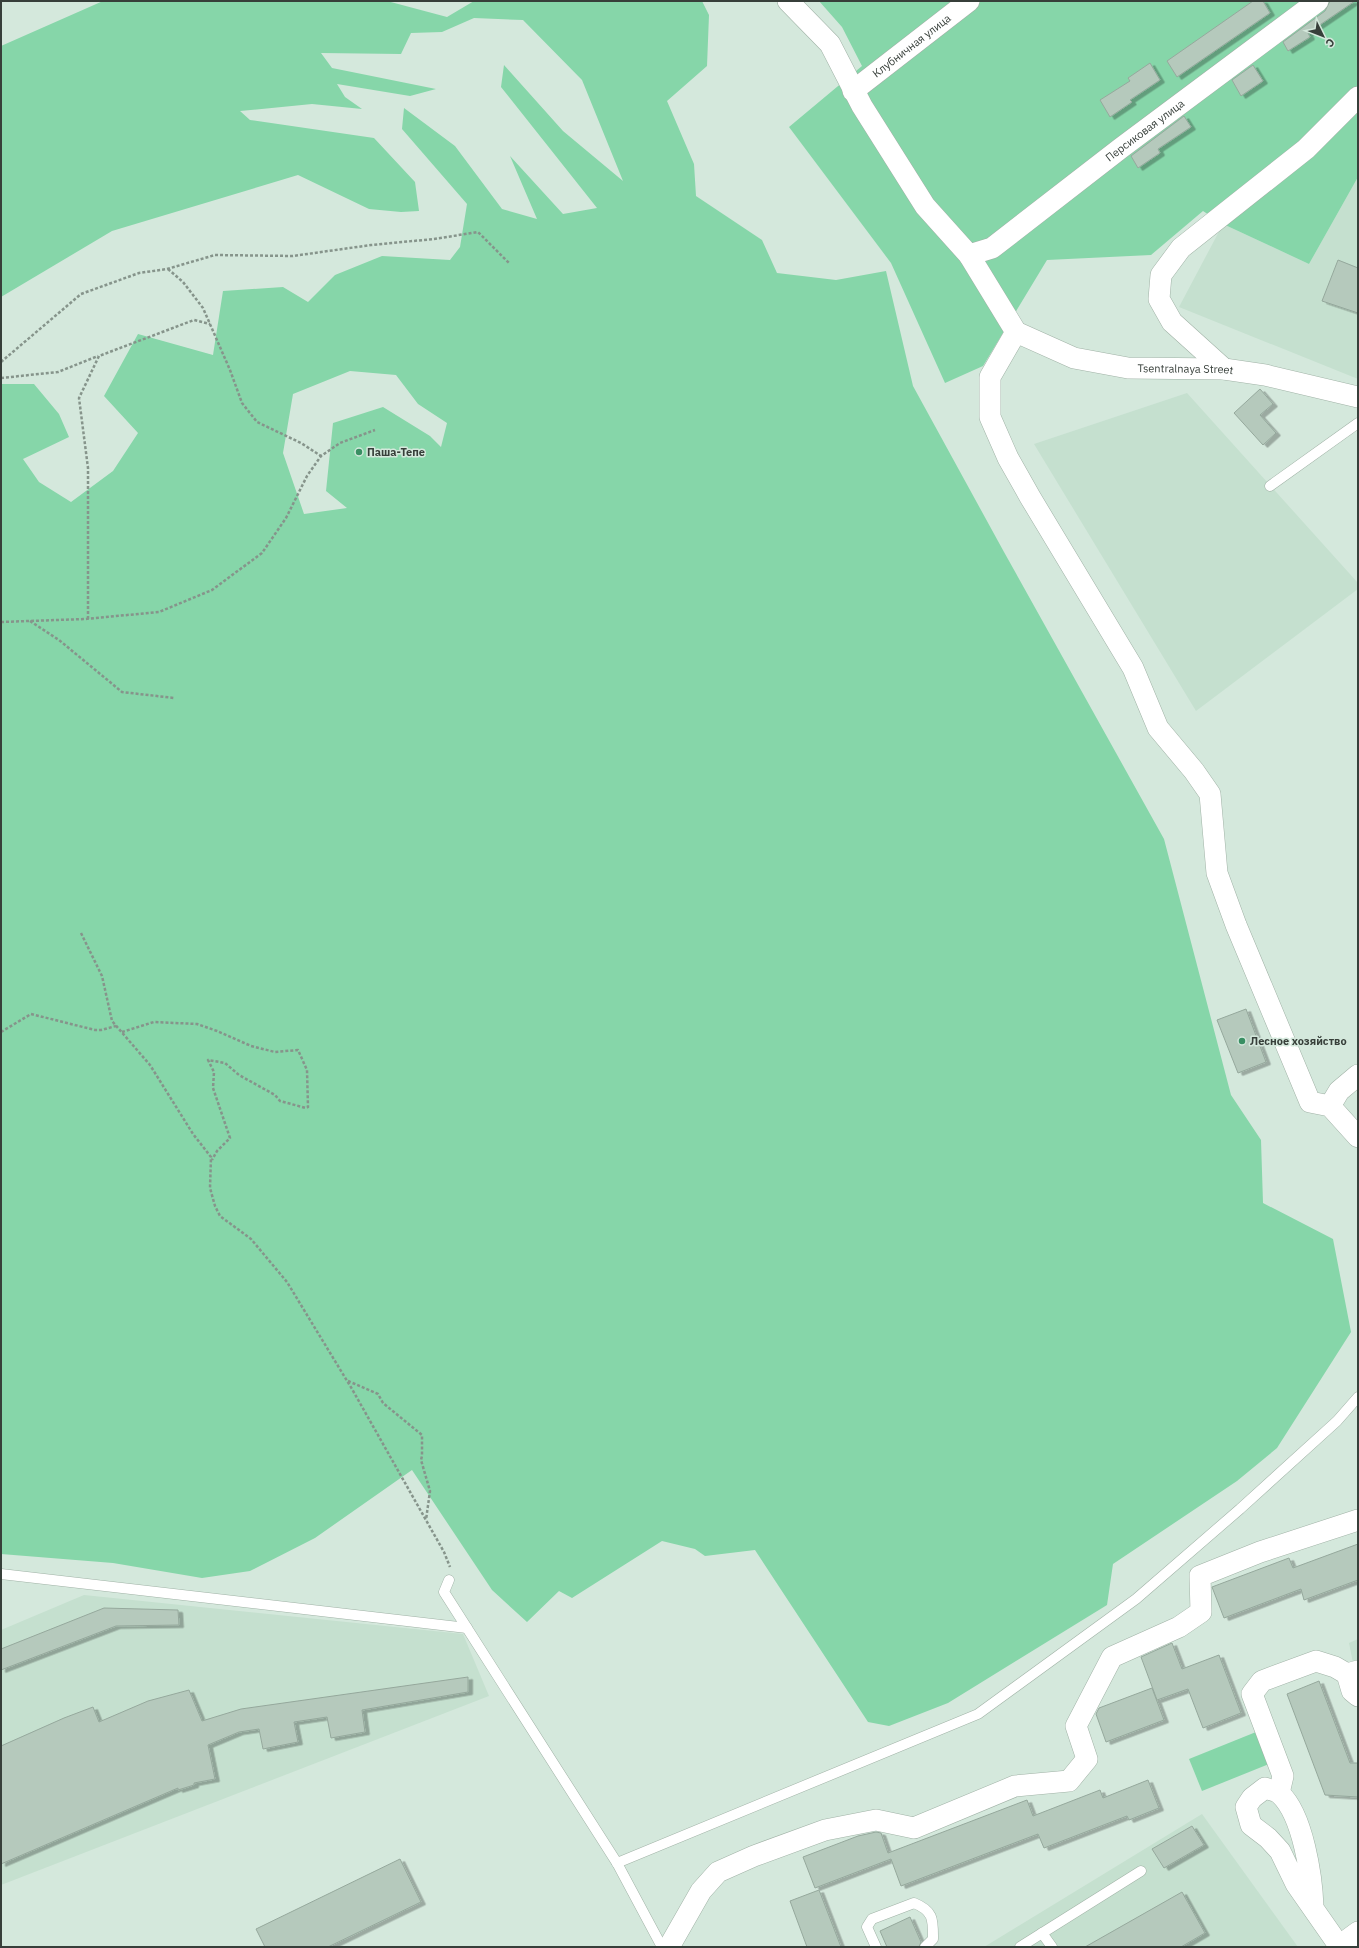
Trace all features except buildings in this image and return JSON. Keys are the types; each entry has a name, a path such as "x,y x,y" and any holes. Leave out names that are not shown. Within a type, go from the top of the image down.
{"street":[{"path":"788,1 830,44 853,91 925,206 970,256 1016,332 990,377 990,417 1008,458 1030,498 1133,668 1158,728 1194,771 1210,794 1217,873 1236,925 1310,1102 1330,1106 1358,1137"},
{"name":"Клубничная улица","path":"853,91 969,1"},
{"name":"Персиковая улица","path":"970,256 992,248 1115,152 1318,1"},
{"path":"1224,369 1172,322 1159,299 1161,275 1181,248 1306,149 1358,97"},
{"name":"Tsentralnaya Street","path":"1016,332 1074,358 1128,368 1224,369 1265,375 1358,397"},
{"path":"1330,1106 1339,1091 1358,1075"},
{"path":"669,1947 700,1891 718,1872 754,1856 826,1830 876,1820 914,1828 1015,1786 1069,1780 1087,1759 1076,1726 1112,1657 1179,1627 1201,1612 1200,1576 1260,1552 1358,1520"},
{"path":"1279,1793 1282,1776 1252,1694 1262,1680 1316,1662 1353,1673 1352,1691 1358,1696"},
{"path":"1312,1907 1312,1888 1299,1822 1279,1793 1266,1788 1252,1798 1246,1807 1251,1825 1268,1838 1280,1851 1296,1884 1312,1907 1340,1947"},
{"path":"1343,1947 1343,1943 1358,1932"}],"lane":[{"path":"1270,486 1358,423"},
{"path":"617,1863 978,1714 1136,1599 1337,1421 1358,1397"},
{"path":"1,1574 466,1628"},
{"path":"449,1580 444,1592 617,1863 662,1947"},
{"path":"1020,1947 1141,1870"},
{"path":"876,1947 867,1927 872,1919 914,1903 926,1908 933,1920 933,1939 925,1947"},
{"path":"1042,1933 1052,1947"}],"path":[{"path":"1,362 81,294 139,273 167,269 215,255 293,256 478,232 510,264"},
{"path":"167,269 183,282 203,308 242,403 256,422 301,443 321,456"},
{"path":"1,378 58,372 194,320 210,324"},
{"path":"88,619 88,468 79,398 99,356"},
{"path":"1,622 88,619 159,612 212,590 262,552 286,518 307,476 321,456 340,443 375,430"},
{"path":"29,621 59,640 122,692 174,698"},
{"path":"81,933 99,969 112,1022 150,1065 193,1134 211,1157 210,1188 215,1206 220,1216 252,1239 287,1282 347,1380 444,1552 451,1570 449,1580"},
{"path":"1,1032 31,1014 96,1030 116,1026"},
{"path":"122,1032 154,1022 164,1024 182,1022 197,1024 217,1030 251,1046 275,1052 298,1050 308,1076 308,1107 306,1108 280,1100 276,1095 239,1075 225,1063 208,1060 214,1072 213,1088 230,1138 217,1150 211,1162"},
{"path":"347,1380 378,1394 383,1403 422,1435 422,1456 420,1460 430,1492 426,1520"}],"shaded area":[{"path":"1358,177 1358,379 1179,307 1223,224 1309,264"},
{"path":"1187,393 1358,583 1358,589 1196,711 1034,444"},
{"path":"84,1595 463,1634 489,1696 1,1885 1,1630"},
{"path":"1358,1639 1358,1666 1354,1668 1349,1643"},
{"path":"1202,1814 1298,1947 984,1947"}],"green space":[{"path":"103,1 387,1 447,17 474,1 702,1 709,15 707,66 667,101 694,164 696,196 762,240 777,273 836,280 886,271 913,386 1164,839 1231,1095 1261,1140 1263,1203 1333,1239 1351,1332 1277,1448 1237,1481 1113,1564 1107,1605 948,1703 889,1726 868,1722 755,1550 705,1556 695,1549 662,1541 572,1598 559,1591 527,1622 492,1590 412,1470 315,1538 250,1571 202,1578 113,1563 1,1554 1,384 34,384 59,414 69,437 23,459 39,482 71,502 113,471 138,433 104,396 138,334 213,355 223,291 283,287 308,302 335,275 382,256 450,260 460,247 467,204 402,129 404,108 455,146 502,209 537,219 510,156 563,214 597,208 501,87 504,65 563,131 623,181 582,80 523,20 474,18 442,32 411,33 401,54 321,53 332,68 436,89 410,96 337,84 345,97 362,109 312,104 240,111 250,120 374,138 415,182 419,211 401,212 369,209 298,175 112,231 1,297 1,46","holes":["350,371 396,375 418,404 447,423 441,447 430,436 383,407 333,423 326,491 347,508 304,514 283,453 293,394"]},
{"path":"819,1 1358,1 1358,177 1309,264 1223,224 1203,211 1151,255 1047,260 983,366 945,383 891,263 789,127 862,66 842,27"},
{"path":"1256,1732 1269,1764 1202,1791 1189,1759"}],"place":[{"name":"Паша-Тепе","path":"359,452"},
{"name":"Лесное хозяйство","path":"1242,1041"}]}
